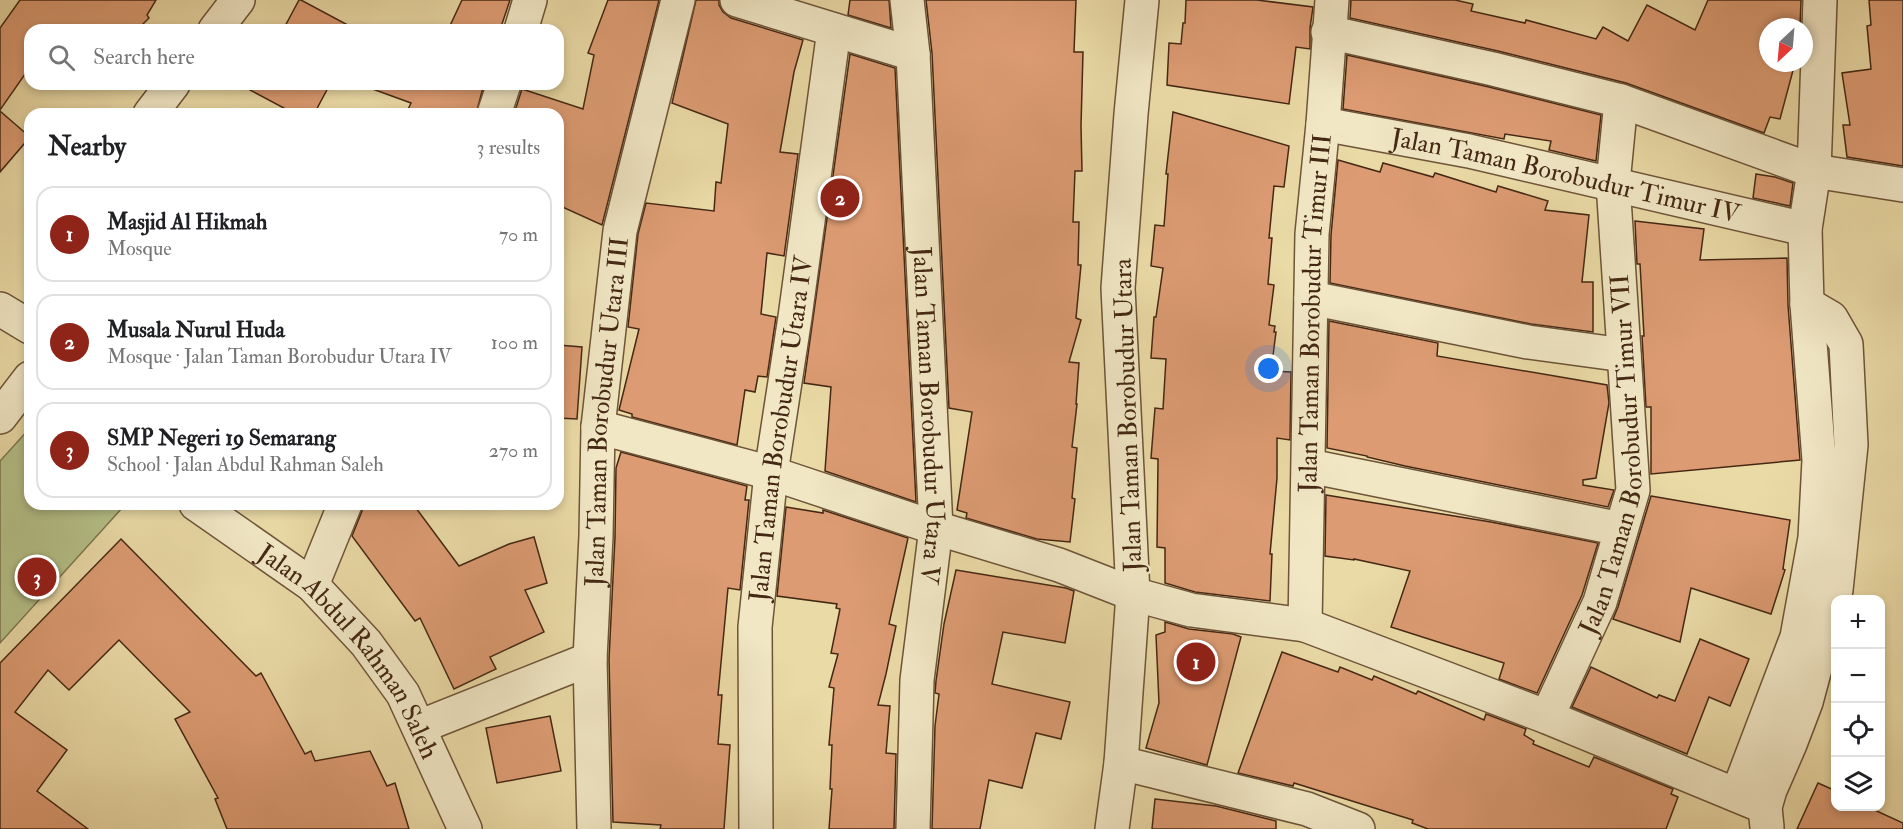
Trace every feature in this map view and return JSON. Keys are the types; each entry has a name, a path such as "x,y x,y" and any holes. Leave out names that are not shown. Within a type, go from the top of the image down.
{"street":[{"path":"220,24 238,0"},
{"path":"523,24 530,0"},
{"name":"Jalan Taman Borobudur Utara III","path":"594,829 590,659 598,427 620,231 678,0"},
{"path":"737,0 913,54"},
{"name":"Jalan Taman Borobudur Utara V","path":"907,0 913,54 936,528 917,680 913,829"},
{"name":"Jalan Taman Borobudur Utara","path":"1112,829 1120,763 1133,594 1118,288 1142,0"},
{"name":"Jalan Taman Borobudur Timur III","path":"1305,626 1312,234 1332,0"},
{"path":"1756,810 1797,637 1815,538 1819,460 1807,304 1805,229 1814,171 1820,0"},
{"name":"Jalan Taman Borobudur Utara IV","path":"756,829 755,627 771,473 797,306 834,30"},
{"path":"1328,33 1493,69 1621,101 1814,171 1900,183"},
{"path":"155,108 168,90"},
{"path":"496,108 502,90"},
{"name":"Jalan Taman Borobudur Timur VII","path":"1547,717 1600,602 1633,490 1613,183 1621,101"},
{"name":"Jalan Taman Borobudur Timur IV","path":"1323,124 1469,151 1805,229"},
{"path":"1311,298 1528,342 1624,355"},
{"path":"1756,810 1770,790 1806,702 1836,590 1851,445 1846,344 1831,318 1807,304"},
{"path":"0,309 24,323"},
{"path":"0,417 24,386"},
{"path":"598,427 771,473 936,528 1059,565 1133,594 1191,610 1305,626 1547,717 1756,810"},
{"path":"1309,466 1621,528"},
{"name":"Jalan Abdul Rahman Saleh","path":"205,510 312,585 366,643 403,694 465,829"},
{"path":"312,585 343,510"},
{"path":"418,727 590,659"},
{"path":"1120,763 1306,819 1358,829"}],"green space":[{"path":"24,435 24,510 120,510 0,643 0,461"}],"building":[{"path":"20,0 156,0 147,15 149,18 143,24 24,24 24,76 0,110 0,28"},
{"path":"301,0 346,24 286,24"},
{"path":"462,0 510,0 502,24 451,24"},
{"path":"608,0 659,0 602,225 564,208 564,108 516,108 522,90 525,90 583,109 594,55 588,53"},
{"path":"696,0 719,0 723,12 731,18 803,40 794,72 780,152 798,154 784,256 767,253 761,314 776,317 767,377 758,376 755,392 745,390 737,445 632,417 632,414 619,410 639,329 628,327 638,234 646,203 714,211 716,182 721,183 728,124 672,103"},
{"path":"850,0 889,0 891,28 848,15"},
{"path":"926,0 1076,0 1074,52 1083,52 1082,171 1075,171 1073,222 1079,222 1078,265 1081,265 1076,318 1081,320 1069,362 1079,363 1072,447 1077,448 1072,498 1075,499 1070,542 1037,539 966,518 967,513 957,510 972,412 949,408 932,53"},
{"path":"1186,0 1257,0 1313,7 1310,49 1296,47 1289,104 1167,85 1169,43 1181,44"},
{"path":"1351,0 1455,0 1473,4 1471,11 1525,23 1526,20 1596,39 1603,27 1628,41 1647,5 1695,30 1708,0 1801,0 1800,18 1759,18 1759,72 1793,72 1780,119 1770,117 1764,133 1626,83 1498,51 1350,18"},
{"path":"1869,0 1903,0 1903,166 1847,157 1843,125 1850,125 1842,73 1871,69 1867,26 1871,25"},
{"path":"850,54 895,68 916,502 825,471 831,387 804,383"},
{"path":"1347,55 1601,115 1596,161 1549,150 1551,141 1505,134 1504,139 1343,109"},
{"path":"250,90 327,90 317,108 284,108"},
{"path":"375,90 482,90 478,108 409,108 411,103"},
{"path":"0,111 24,132 24,144 0,172"},
{"path":"1173,112 1289,146 1284,187 1274,186 1269,238 1272,238 1268,284 1274,285 1269,325 1275,326 1274,332 1276,332 1271,371 1291,372 1290,440 1277,438 1277,478 1270,554 1272,554 1270,601 1195,592 1165,583 1165,548 1157,547 1158,459 1151,458 1155,408 1163,409 1166,359 1151,358 1154,317 1156,317 1163,268 1151,266 1155,225 1164,226 1168,174 1166,174"},
{"path":"1338,160 1380,172 1383,163 1433,177 1435,173 1496,192 1498,186 1548,201 1545,210 1589,215 1582,282 1593,282 1593,332 1531,324 1330,283 1331,235"},
{"path":"1756,174 1793,183 1790,206 1753,198"},
{"path":"1635,221 1704,229 1700,260 1787,258 1788,305 1800,460 1651,474 1651,407 1646,407 1640,264 1637,264"},
{"path":"1329,321 1438,343 1437,356 1607,385 1609,403 1596,478 1583,480 1583,485 1614,490 1608,507 1327,448"},
{"path":"564,346 582,347 577,419 564,418"},
{"path":"621,452 747,486 745,500 749,500 740,590 728,588 718,695 722,695 718,744 730,745 724,829 660,829 661,825 613,822 609,659 616,468"},
{"path":"1326,495 1491,522 1598,543 1582,595 1537,693 1499,679 1504,663 1391,627 1410,571 1354,559 1325,556"},
{"path":"1651,496 1790,520 1783,569 1785,570 1771,614 1691,588 1680,642 1613,619"},
{"path":"786,507 823,513 823,510 908,538 889,624 896,626 878,705 890,706 886,753 896,754 894,829 829,829 832,745 829,745 834,688 829,687 838,654 831,653 840,609 836,608 837,604 777,596"},
{"path":"417,510 459,566 509,544 534,537 547,583 525,590 544,632 490,657 496,669 454,689 420,618 415,621 352,536 362,511"},
{"path":"121,539 256,676 261,673 305,754 311,751 315,761 370,751 387,786 395,783 409,829 227,829 215,799 218,798 175,719 190,712 119,640 69,690 48,670 15,712 67,750 37,791 88,829 0,829 0,663"},
{"path":"956,570 1074,591 1065,643 1003,632 992,684 1070,702 1061,739 1036,733 1022,788 989,780 980,829 932,829 935,726 939,694 935,693 936,681 944,624"},
{"path":"1165,622 1189,629 1241,637 1207,765 1146,748 1159,703 1156,635 1165,632"},
{"path":"1700,639 1749,659 1730,706 1709,697 1687,754 1572,707 1591,667 1657,698 1659,695 1675,701"},
{"path":"1282,652 1338,672 1340,667 1372,680 1374,676 1416,694 1418,691 1484,720 1486,714 1526,729 1524,735 1534,741 1533,744 1589,767 1594,757 1673,789 1671,794 1678,797 1666,829 1428,829 1412,823 1413,820 1294,783 1293,786 1238,773"},
{"path":"550,716 561,771 497,783 486,728"},
{"path":"1818,783 1831,789 1831,811 1877,811 1903,823 1903,829 1797,829"},
{"path":"1155,799 1216,806 1276,821 1276,829 1152,829"}],"place":[{"name":"Musala Nurul Huda","path":"840,198"},
{"name":"SMP Negeri 19 Semarang","path":"37,577"},
{"name":"Masjid Al Hikmah","path":"1196,662"}]}
